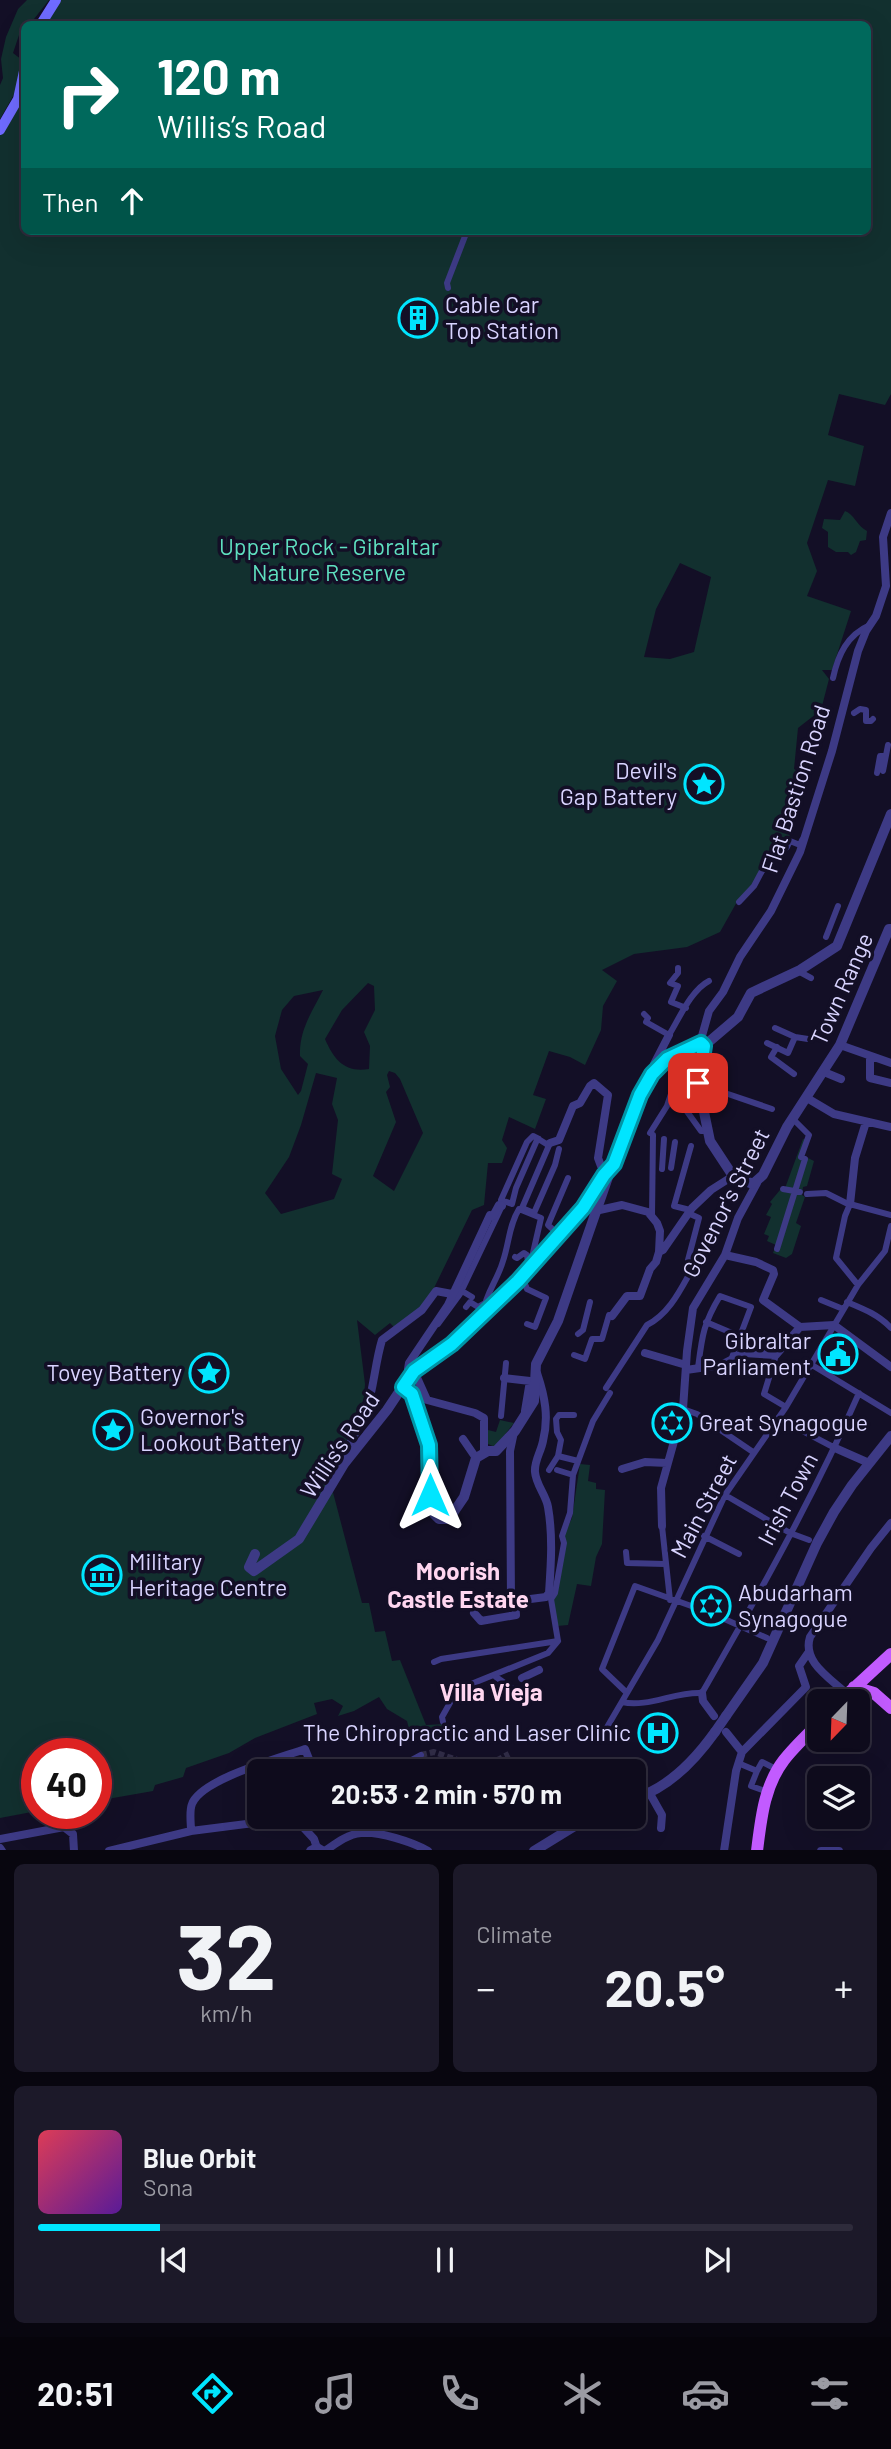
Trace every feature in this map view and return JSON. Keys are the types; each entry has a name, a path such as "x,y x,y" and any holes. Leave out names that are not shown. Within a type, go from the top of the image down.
{"main road":[{"path":"43,21 56,0"},
{"path":"0,130 18,99 21,85"},
{"path":"853,1689 891,1654"},
{"path":"874,1693 873,1677 877,1667"},
{"path":"870,1693 874,1693 891,1708"},
{"path":"757,1850 768,1792 786,1758 807,1736"}],"street":[{"path":"448,288 446,285 465,235"},
{"name":"Flat Bastion Road","path":"704,1046 709,1011 775,904 804,841 832,751 858,651 876,616 886,586 883,537 891,513"},
{"path":"833,678 840,651 853,636 870,624"},
{"path":"854,713 860,709 866,710 866,721 873,719"},
{"path":"880,772 888,745"},
{"path":"652,1074 667,1059 704,1046 738,1017 751,993 798,971 835,948 891,814"},
{"path":"739,902 754,886 762,871 790,841 800,845 801,840 804,841"},
{"path":"825,937 838,906"},
{"name":"Town Range","path":"825,1070 840,1045 890,928"},
{"path":"678,968 678,973 670,983 678,986 671,1002 686,1008"},
{"path":"798,971 811,978"},
{"path":"496,1451 514,1432 534,1401 536,1366 560,1316 608,1172 614,1164 658,1054 686,1008 705,982 709,981"},
{"path":"644,1014 649,1025 668,1035"},
{"path":"775,1028 795,1037 808,1039"},
{"path":"767,1042 788,1053 795,1037"},
{"path":"840,1045 891,1063"},
{"path":"704,1046 695,1083 682,1106 701,1131 708,1131"},
{"path":"777,1047 771,1057 794,1074"},
{"path":"652,1216 652,1134 667,1106 678,1073 685,1066 676,1055"},
{"path":"870,1057 870,1078 891,1083"},
{"path":"825,1070 841,1079"},
{"name":"Govenor's Street","path":"662,1525 660,1497 667,1463 684,1409 693,1308 725,1255 738,1218 757,1183 764,1175 793,1119 825,1070"},
{"path":"678,1078 695,1083"},
{"path":"559,1149 534,1213 522,1208 549,1144 559,1140 573,1106 580,1103 594,1083 608,1095 598,1158 601,1166 608,1172"},
{"path":"695,1083 710,1141 733,1176 757,1183"},
{"path":"728,1094 772,1109"},
{"path":"807,1098 834,1114 891,1127"},
{"path":"777,1250 801,1193 805,1159 801,1157 809,1135 793,1119"},
{"path":"858,1285 836,1258 850,1204 855,1158 866,1122"},
{"path":"504,1205 501,1200 527,1142 533,1136 549,1144"},
{"path":"403,1387 412,1394 429,1445 430,1495 434,1514 439,1519 449,1519 458,1509 480,1455 484,1418 475,1413 428,1401 409,1365 452,1294 490,1215 494,1216 499,1205 512,1204 516,1188 539,1139"},
{"path":"662,1169 664,1139"},
{"path":"671,1168 675,1142"},
{"path":"444,1695 548,1653 558,1641 551,1599 555,1593 564,1543 562,1535 570,1513 573,1475 593,1421 608,1391 646,1325 657,1320 671,1304 692,1262 699,1218 674,1206 691,1146"},
{"name":"Willis’s Road","path":"255,1554 249,1567 252,1570 299,1539 344,1464 412,1372 452,1344 526,1271 583,1208 608,1172"},
{"path":"659,1252 689,1211 711,1190 733,1176"},
{"path":"559,1236 548,1225 568,1178"},
{"path":"534,1179 546,1184"},
{"path":"516,1188 528,1194"},
{"path":"783,1189 801,1193 826,1193 850,1204 891,1215"},
{"path":"433,1328 444,1319 462,1291 504,1205"},
{"path":"574,1356 585,1359 592,1339 602,1339 610,1315 627,1296 641,1296 659,1252 661,1237 657,1223 648,1212 622,1205 595,1211"},
{"path":"536,1208 536,1214 542,1216 541,1218"},
{"path":"482,1315 519,1209 541,1218"},
{"path":"526,1271 541,1218"},
{"name":"Main Street","path":"603,1734 658,1640 672,1600 725,1494 786,1406 858,1285 888,1253 891,1230"},
{"path":"506,1252 507,1255 516,1254 517,1258 524,1253 527,1255 527,1289 546,1298 546,1345"},
{"path":"725,1255 756,1262 773,1270 774,1274 763,1300 800,1327 834,1325 891,1367"},
{"path":"344,1464 346,1451 365,1415 371,1396 381,1342 422,1310 436,1291 452,1294"},
{"path":"462,1291 472,1297"},
{"path":"698,1368 702,1331 720,1296 751,1307 731,1360"},
{"path":"821,1300 872,1312 885,1320 891,1328"},
{"path":"466,1307 470,1301 478,1307 485,1303"},
{"path":"578,1334 583,1330 590,1302"},
{"path":"527,1324 535,1327 544,1322"},
{"path":"706,1322 738,1336"},
{"path":"786,1406 764,1393 776,1355 800,1327"},
{"path":"645,1353 686,1367 698,1368 722,1365 744,1353 776,1355"},
{"path":"501,1416 506,1363"},
{"path":"812,1365 891,1413"},
{"path":"514,1432 510,1444 511,1602 546,1597 549,1593 552,1537 548,1506 535,1473 547,1421 536,1366"},
{"path":"504,1378 530,1381 523,1417"},
{"name":"Irish Town","path":"702,1693 835,1448 859,1393"},
{"path":"684,1409 697,1414 753,1452"},
{"path":"573,1475 553,1470 561,1440 556,1419 559,1415 574,1415"},
{"path":"778,1418 869,1463"},
{"path":"646,1793 689,1764 715,1732 765,1660 817,1543 834,1512 891,1436"},
{"path":"463,1439 480,1455"},
{"path":"480,1455 491,1450 496,1451 510,1465"},
{"path":"558,1456 578,1461"},
{"path":"622,1469 645,1462 667,1463"},
{"path":"725,1494 789,1533 809,1540"},
{"path":"724,1850 742,1752 806,1687 799,1666 808,1653 810,1637 871,1548 891,1524"},
{"path":"662,1525 672,1600"},
{"path":"704,1536 739,1554"},
{"path":"626,1552 627,1563 666,1564"},
{"path":"627,1693 602,1669 635,1586 711,1613 767,1638"},
{"path":"474,1613 481,1621 516,1615 515,1601"},
{"path":"434,1662 558,1641"},
{"path":"808,1653 815,1664 842,1689"},
{"path":"522,1678 540,1670"},
{"path":"496,1677 519,1693"},
{"path":"443,1722 442,1717 451,1702 464,1688"},
{"path":"622,1702 702,1693 702,1700 713,1716"},
{"path":"726,1732 742,1752"},
{"path":"276,1759 305,1749 309,1759"},
{"path":"414,1759 421,1755"},
{"path":"768,1792 751,1786 757,1771 762,1762 778,1770"},
{"path":"738,1763 757,1771"},
{"path":"191,1831 191,1805 200,1790 247,1769"},
{"path":"649,1792 662,1815 661,1828"},
{"path":"109,1850 191,1831 247,1823"},
{"path":"0,1839 64,1827 73,1834 74,1850"},
{"path":"305,1829 314,1839 318,1850 358,1833 366,1833 395,1838 428,1850"},
{"path":"366,1833 367,1829"},
{"path":"534,1850 569,1829"},
{"path":"821,1850 839,1850"}],"green space":[{"path":"27,0 49,0 32,21 21,21 21,33 13,53 21,59 16,91 0,119 0,85 3,78 1,59 6,37 18,9"},
{"name":"Upper Rock - Gibraltar Nature Reserve","path":"56,0 891,0 891,394 885,405 839,394 828,435 864,446 855,486 828,480 807,543 817,571 807,596 851,611 832,670 822,670 829,679 821,710 798,728 794,769 807,778 786,847 738,900 720,932 687,947 634,954 602,970 617,981 603,1006 601,1030 585,1065 549,1051 533,1095 546,1099 535,1129 509,1117 502,1140 507,1148 502,1163 488,1163 484,1205 472,1210 434,1288 420,1308 395,1328 390,1323 375,1335 357,1320 365,1384 364,1398 330,1481 362,1603 369,1603 375,1632 385,1631 392,1661 400,1660 426,1725 446,1724 455,1738 438,1742 434,1733 410,1733 407,1721 387,1709 379,1697 354,1711 338,1716 343,1706 332,1699 314,1703 317,1714 255,1738 229,1753 186,1768 183,1777 155,1785 153,1791 112,1798 112,1738 21,1738 21,1814 0,1818 0,130 21,78 21,235 871,235 871,21 43,21","holes":["680,563 711,577 694,652 670,659 644,657 656,609","368,983 374,986 375,1010 364,1032 370,1046 369,1069 353,1069 337,1059 325,1039 342,1010","323,990 307,1022 300,1056 308,1064 298,1095 281,1069 275,1036 282,1010 294,996","389,1071 400,1079 423,1133 394,1191 373,1176 396,1122 386,1092 390,1087 387,1075","316,1073 337,1078 332,1104 338,1120 332,1174 342,1179 334,1199 281,1214 265,1193 289,1157"]},
{"path":"845,511 867,531 866,540 860,541 856,552 851,555 828,547 828,532 822,528 824,519 840,520"},
{"path":"803,1139 809,1141 804,1156 814,1161 807,1186 803,1187 802,1195 805,1197 796,1223 801,1226 792,1254 786,1258 773,1253 776,1245 767,1241 769,1236 764,1234 771,1217 766,1215 772,1204 770,1202 780,1190 784,1191"},
{"path":"500,1420 514,1423 495,1447 486,1443 488,1430 496,1432"},
{"path":"580,1464 590,1465 588,1481 596,1483 596,1489 605,1490 602,1544 596,1557 591,1586 577,1584 568,1625 557,1626 553,1604 564,1535 572,1518"}],"tunnel":[{"path":"421,1755 434,1752 454,1759"},
{"path":"500,1759 509,1754"}],"place":[{"name":"Cable Car Top Station","path":"418,318"},
{"name":"Devil's Gap Battery","path":"704,784"},
{"name":"Gibraltar Parliament","path":"838,1354"},
{"name":"Tovey Battery","path":"209,1373"},
{"name":"Great Synagogue","path":"672,1423"},
{"name":"Governor's Lookout Battery","path":"113,1430"},
{"name":"Military Heritage Centre","path":"102,1575"},
{"name":"Abudarham Synagogue","path":"711,1606"},
{"name":"The Chiropractic and Laser Clinic","path":"658,1733"}],"district":[{"name":"Moorish Castle Estate","path":"458,1586"},
{"name":"Villa Vieja","path":"491,1693"}],"route":[{"path":"430,1495 429,1445 412,1394 403,1387 411,1374 452,1344 518,1281 583,1208 614,1164 640,1095 652,1074 667,1059 701,1043 704,1046 698,1083"}]}
